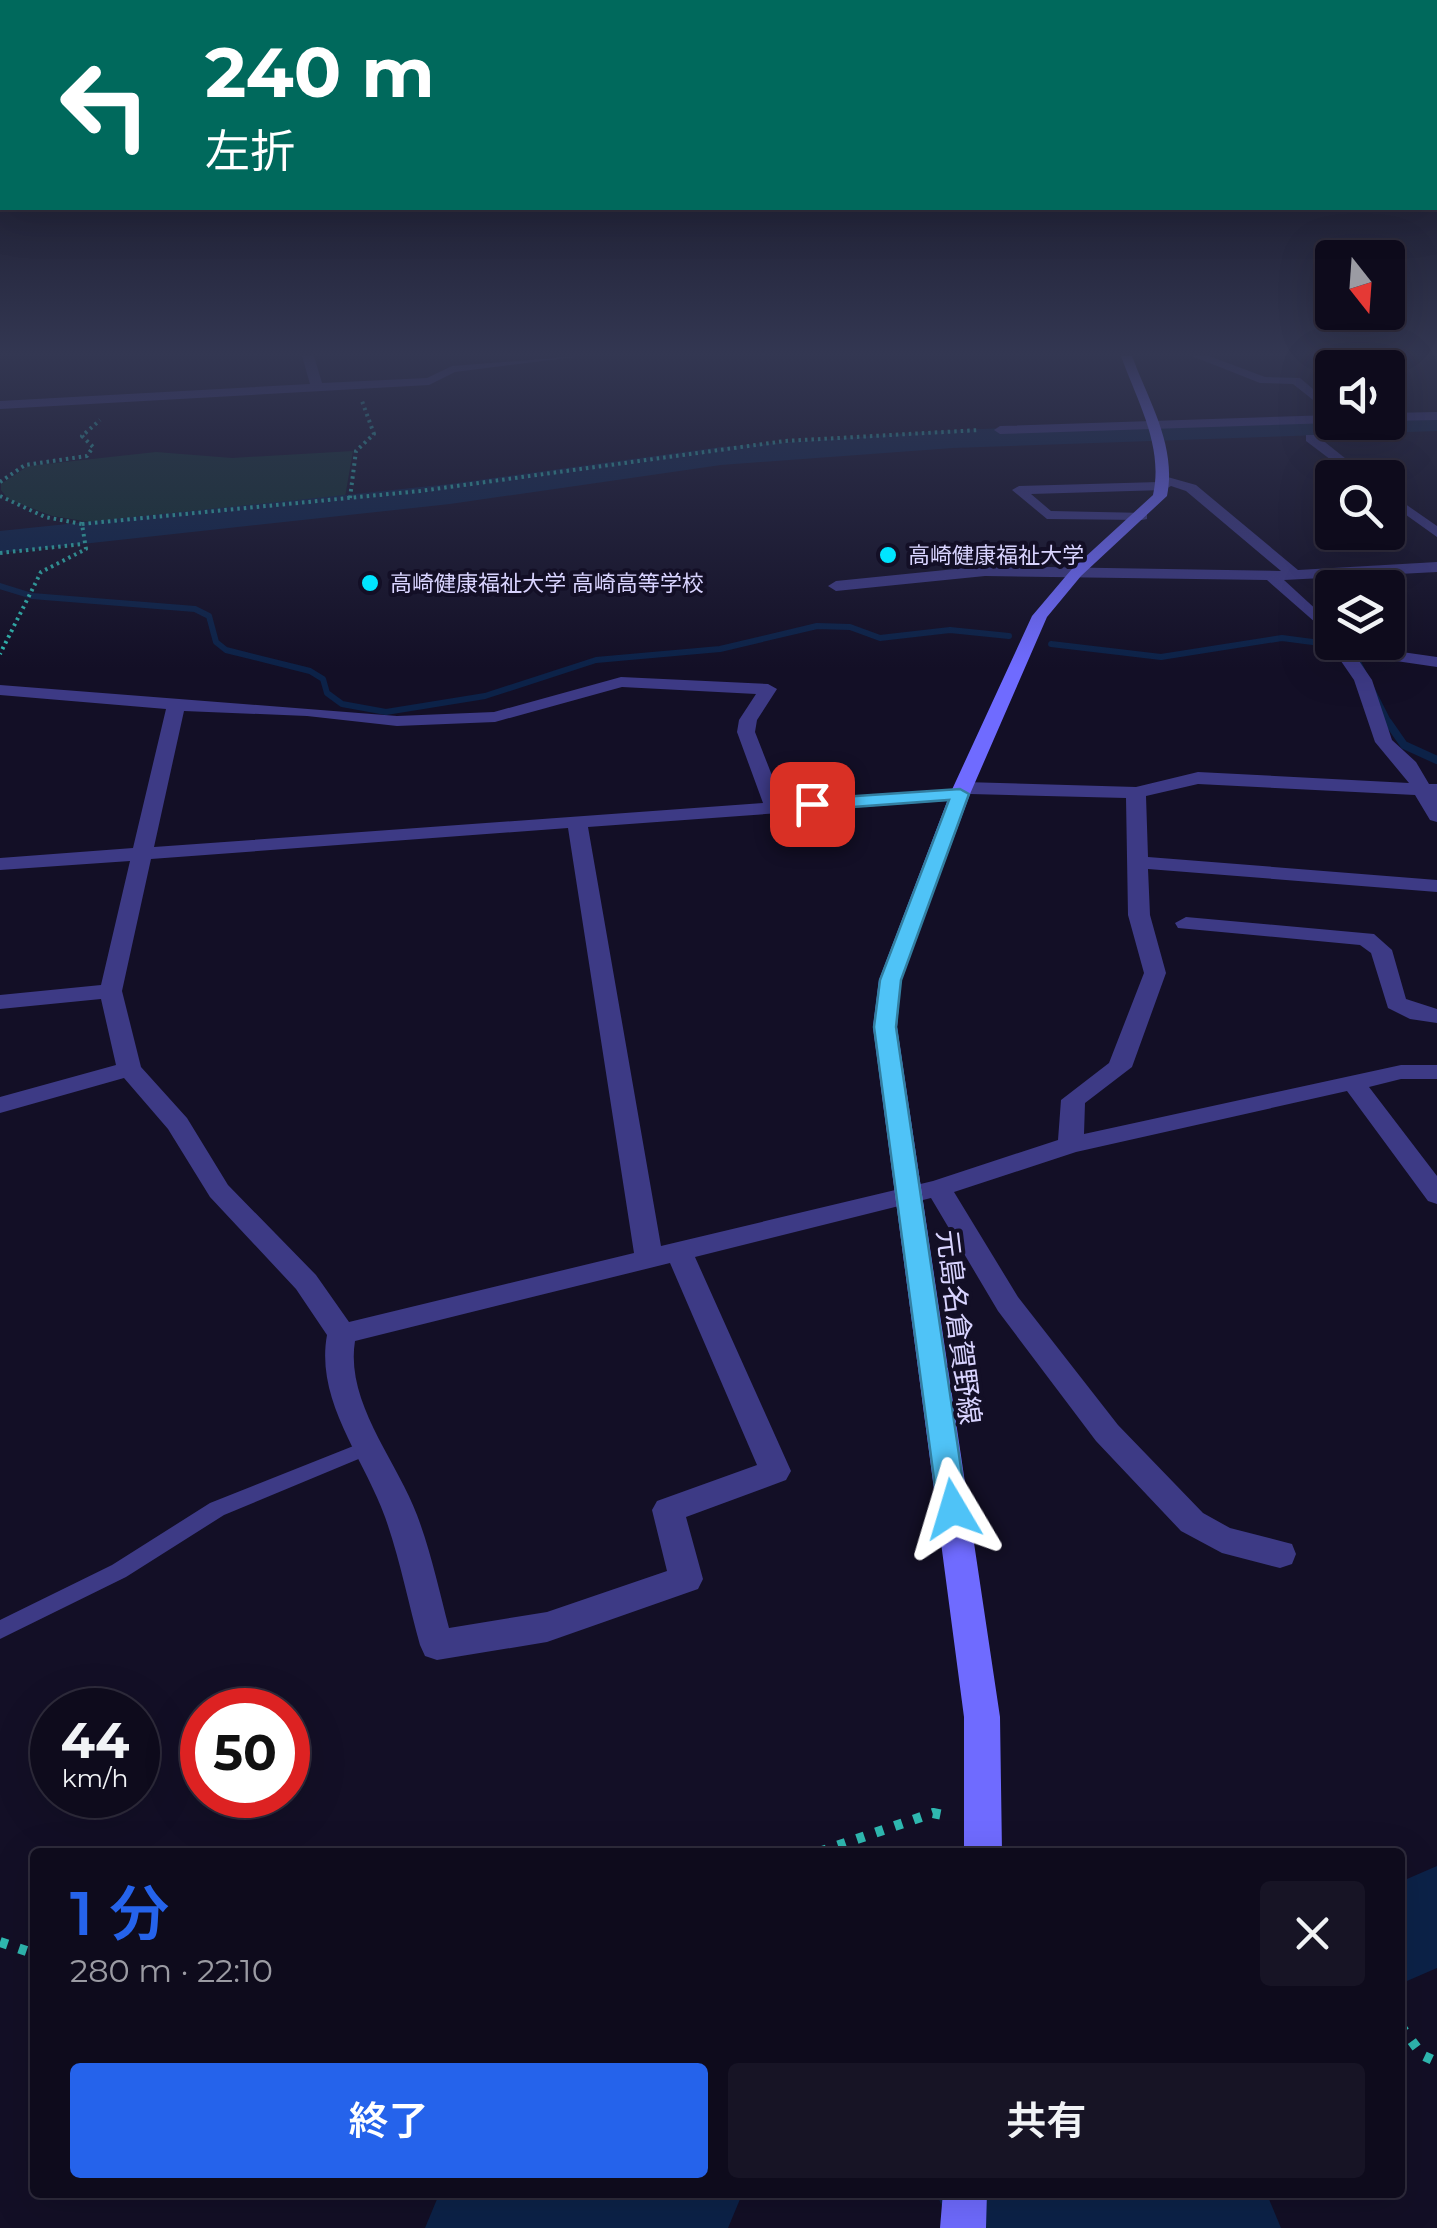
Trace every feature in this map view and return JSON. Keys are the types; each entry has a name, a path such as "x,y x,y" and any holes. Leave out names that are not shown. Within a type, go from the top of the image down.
{"main road":[{"path":"1160,460 1164,483"},
{"name":"元島名倉賀野線","path":"983,1848 982,1717 925,1191 892,1093 885,1027 890,980 962,791 1040,616 1077,572 1142,516 1164,483"},
{"path":"963,2228 965,2198"}],"street":[{"path":"1142,516 1047,515 1019,490 1164,483 1191,488 1296,575"},
{"path":"1405,509 1437,533"},
{"path":"836,586 985,571 1270,576 1437,567"},
{"path":"1270,576 1315,620"},
{"path":"1405,655 1437,662"},
{"path":"1349,660 1362,680 1384,742 1431,790 1437,816"},
{"path":"0,690 176,706 307,710 397,722 495,717 621,682 768,689 748,720 746,732 774,807"},
{"path":"176,706 110,991 129,1069 178,1124 219,1190 306,1282 342,1334"},
{"path":"0,864 962,791 1136,792 1198,778 1431,790"},
{"path":"1071,1145 1073,1100 1120,1067 1154,973 1139,914 1136,792"},
{"path":"342,1334 336,1350 366,1448 394,1498 437,1645 547,1627 686,1579 668,1510 774,1471 664,1256 576,822"},
{"path":"1139,862 1437,886"},
{"path":"1186,924 1366,939 1380,950 1396,1004 1418,1014 1437,1016"},
{"path":"0,1002 110,991"},
{"path":"0,1105 129,1069"},
{"path":"342,1334 925,1191 1071,1145 1401,1072 1437,1072"},
{"path":"1353,1082 1437,1196"},
{"path":"925,1191 1108,1433 1192,1522 1222,1540 1280,1554"}],"lane":[{"path":"0,1630 118,1571 217,1509 366,1448"}],"path":[{"path":"0,482 25,465 60,460"},
{"path":"350,498 355,460"},
{"path":"0,496 45,517 82,525 350,498 640,460"},
{"path":"0,654 41,572 86,549 82,525"},
{"path":"0,554 83,544"},
{"path":"831,1848 933,1814 984,1824"},
{"path":"0,1942 30,1952"},
{"path":"1405,2033 1422,2055 1437,2062"}],"green space":[{"path":"83,460 351,460 345,497 90,522 52,516 8,499 1,484 28,466"}],"waterway":[{"path":"0,542 450,494 693,460"},
{"path":"0,586 32,596 195,609 209,616 216,642 226,650 310,671 323,679 327,693 342,704 386,712 485,696 596,660 720,649 817,626 850,627 880,638 950,630 1009,636"},
{"path":"1051,644 1161,657 1282,638 1315,642"},
{"path":"1357,660 1390,725"},
{"path":"1390,725 1404,745 1437,760"},
{"path":"1405,1933 1437,1913"},
{"path":"479,2228 655,2198"},
{"path":"1029,2198 1227,2228"},
{"path":"1154,2216 1156,2228"}],"place":[{"name":"高崎健康福祉大学","path":"888,555"},
{"name":"高崎健康福祉大学 高崎高等学校","path":"370,583"}],"route":[{"path":"812,804 960,794 890,980 885,1027 892,1093 912,1194 953,1509"}]}
